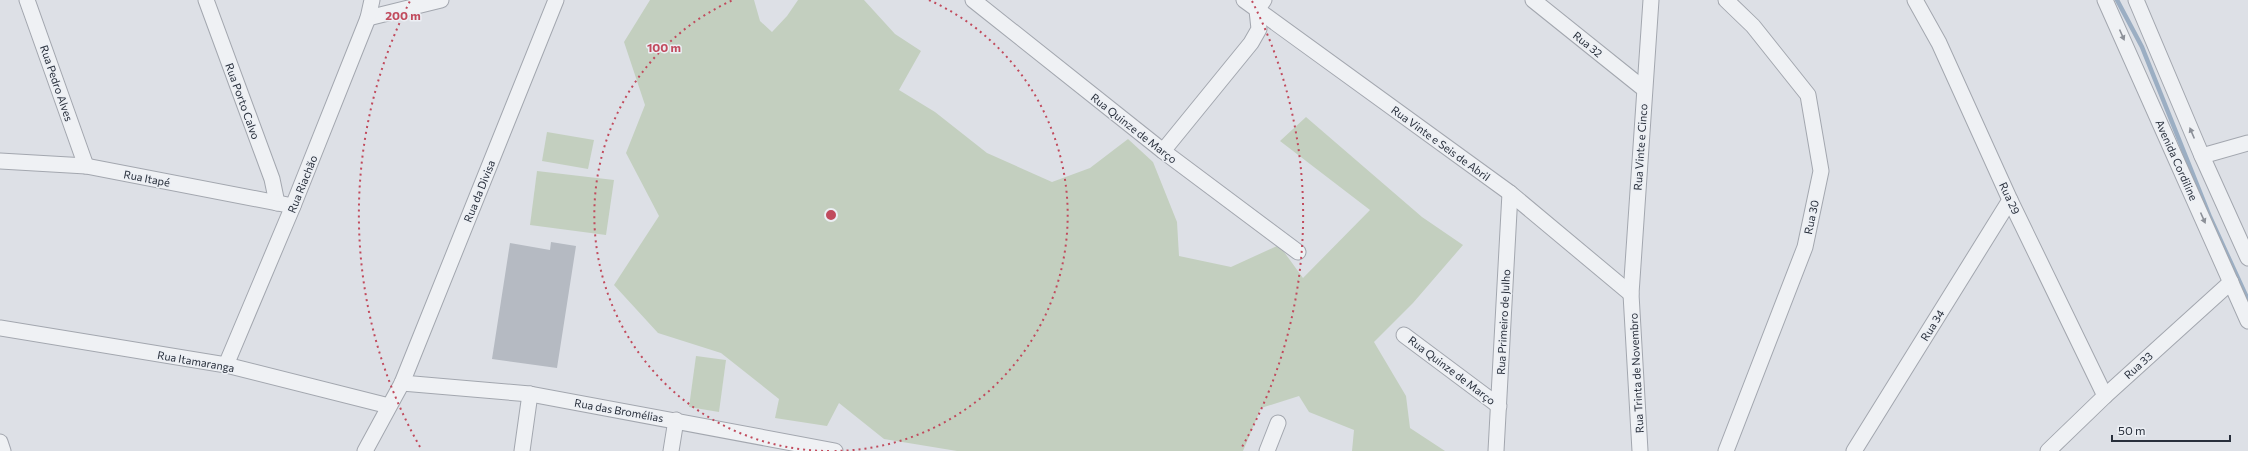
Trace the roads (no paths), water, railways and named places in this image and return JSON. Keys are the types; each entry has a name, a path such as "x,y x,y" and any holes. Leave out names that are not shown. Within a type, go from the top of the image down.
{"street":[{"name":"Rua Pedro Alves","path":"27,0 86,166"},
{"name":"Rua Porto Calvo","path":"206,0 272,179 277,203"},
{"name":"Rua Riachão","path":"226,365 293,206 368,18 372,0"},
{"path":"368,18 441,0"},
{"name":"Rua da Divisa","path":"365,451 402,383 556,0"},
{"name":"Rua Quinze de Março","path":"973,0 1163,151 1298,252"},
{"name":"Rua Vinte e Seis de Abril","path":"1244,0 1260,5 1510,193 1631,294"},
{"name":"Rua 32","path":"1533,0 1644,89"},
{"name":"Rua Vinte e Cinco","path":"1631,294 1651,0"},
{"name":"Rua 30","path":"1726,0 1753,26 1808,95 1821,171 1805,247 1726,451"},
{"name":"Rua 29","path":"1915,0 1939,43 2010,200 2105,396"},
{"name":"Avenida Cordiline","path":"2105,0 2248,320"},
{"path":"2136,0 2202,156 2248,258"},
{"path":"1163,151 1251,43 1259,29 1260,5"},
{"path":"2202,156 2248,143"},
{"name":"Rua Itapé","path":"0,161 86,166 293,206"},
{"name":"Rua Primeiro de Julho","path":"1496,451 1510,193"},
{"name":"Rua 34","path":"1854,451 2010,200"},
{"name":"Rua 33","path":"2048,451 2105,396 2231,282"},
{"name":"Rua Trinta de Novembro","path":"1631,294 1640,451"},
{"name":"Rua Itamaranga","path":"0,328 226,365 389,406"},
{"name":"Rua Quinze de Março","path":"1404,335 1499,406"},
{"name":"Rua das Bromélias","path":"402,383 530,394 676,420 825,450"},
{"path":"522,451 530,394"},
{"path":"671,451 676,420"},
{"path":"1267,451 1278,423"}],"waterway":[{"path":"2117,0 2142,47 2210,217 2248,300"}]}
